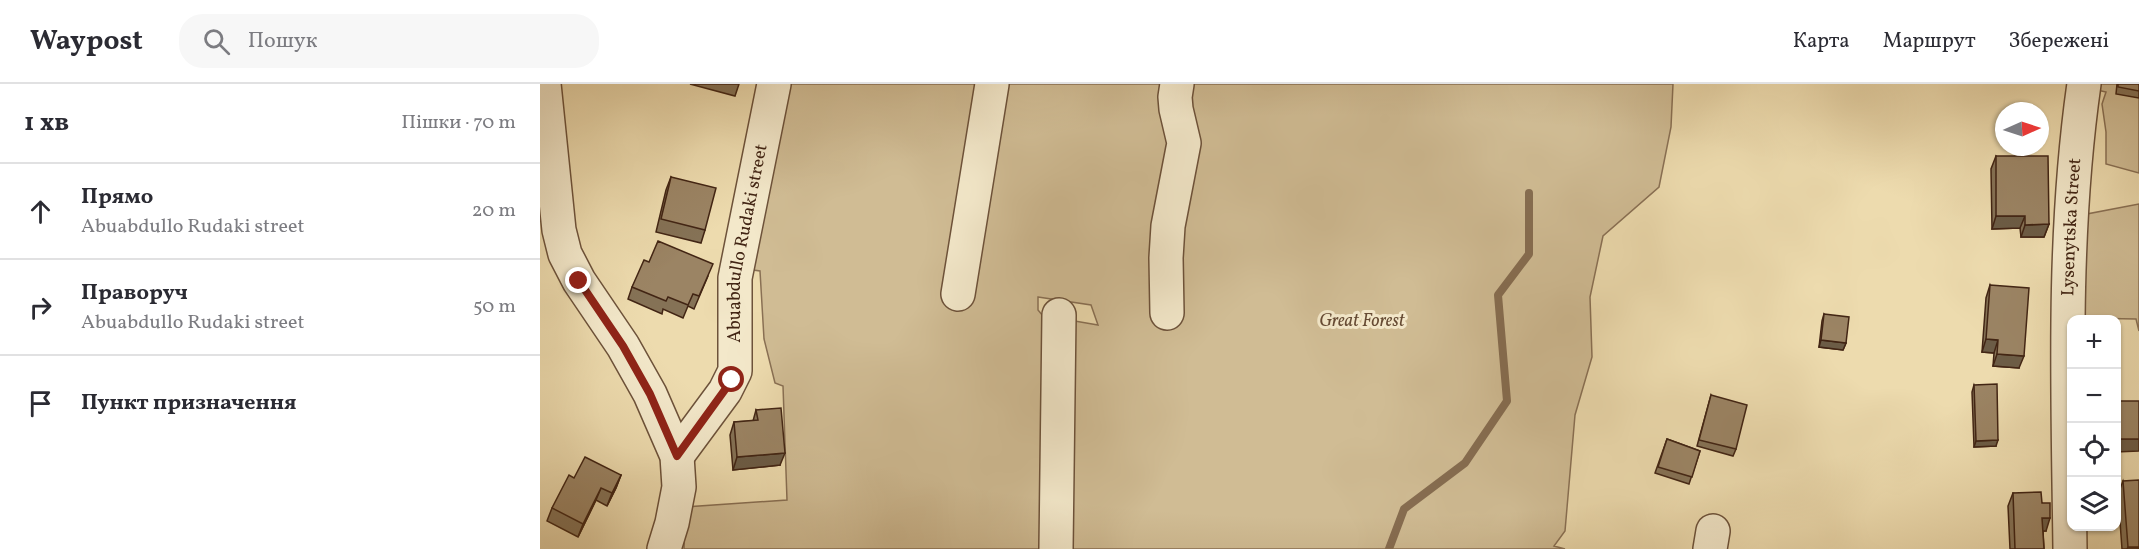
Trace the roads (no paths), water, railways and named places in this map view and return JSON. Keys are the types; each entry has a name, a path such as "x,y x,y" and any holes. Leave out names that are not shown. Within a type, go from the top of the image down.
{"street":[{"path":"544,84 559,230 565,255 579,281 623,346 650,394 677,456 679,487 664,549"},
{"name":"Abuabdullo Rudaki street","path":"677,456 725,391 735,371 735,278 774,84"},
{"path":"958,294 992,84"},
{"path":"1167,313 1168,226 1184,143 1176,109 1177,84"},
{"name":"Lysenytska Street","path":"2070,549 2067,321 2075,139 2084,84"},
{"path":"1056,549 1059,315"}],"waterway":[{"path":"1389,549 1404,509 1465,463 1507,401 1498,295 1529,254 1529,193"}],"park label":[{"name":"Great Forest","path":"1362,321"}]}
